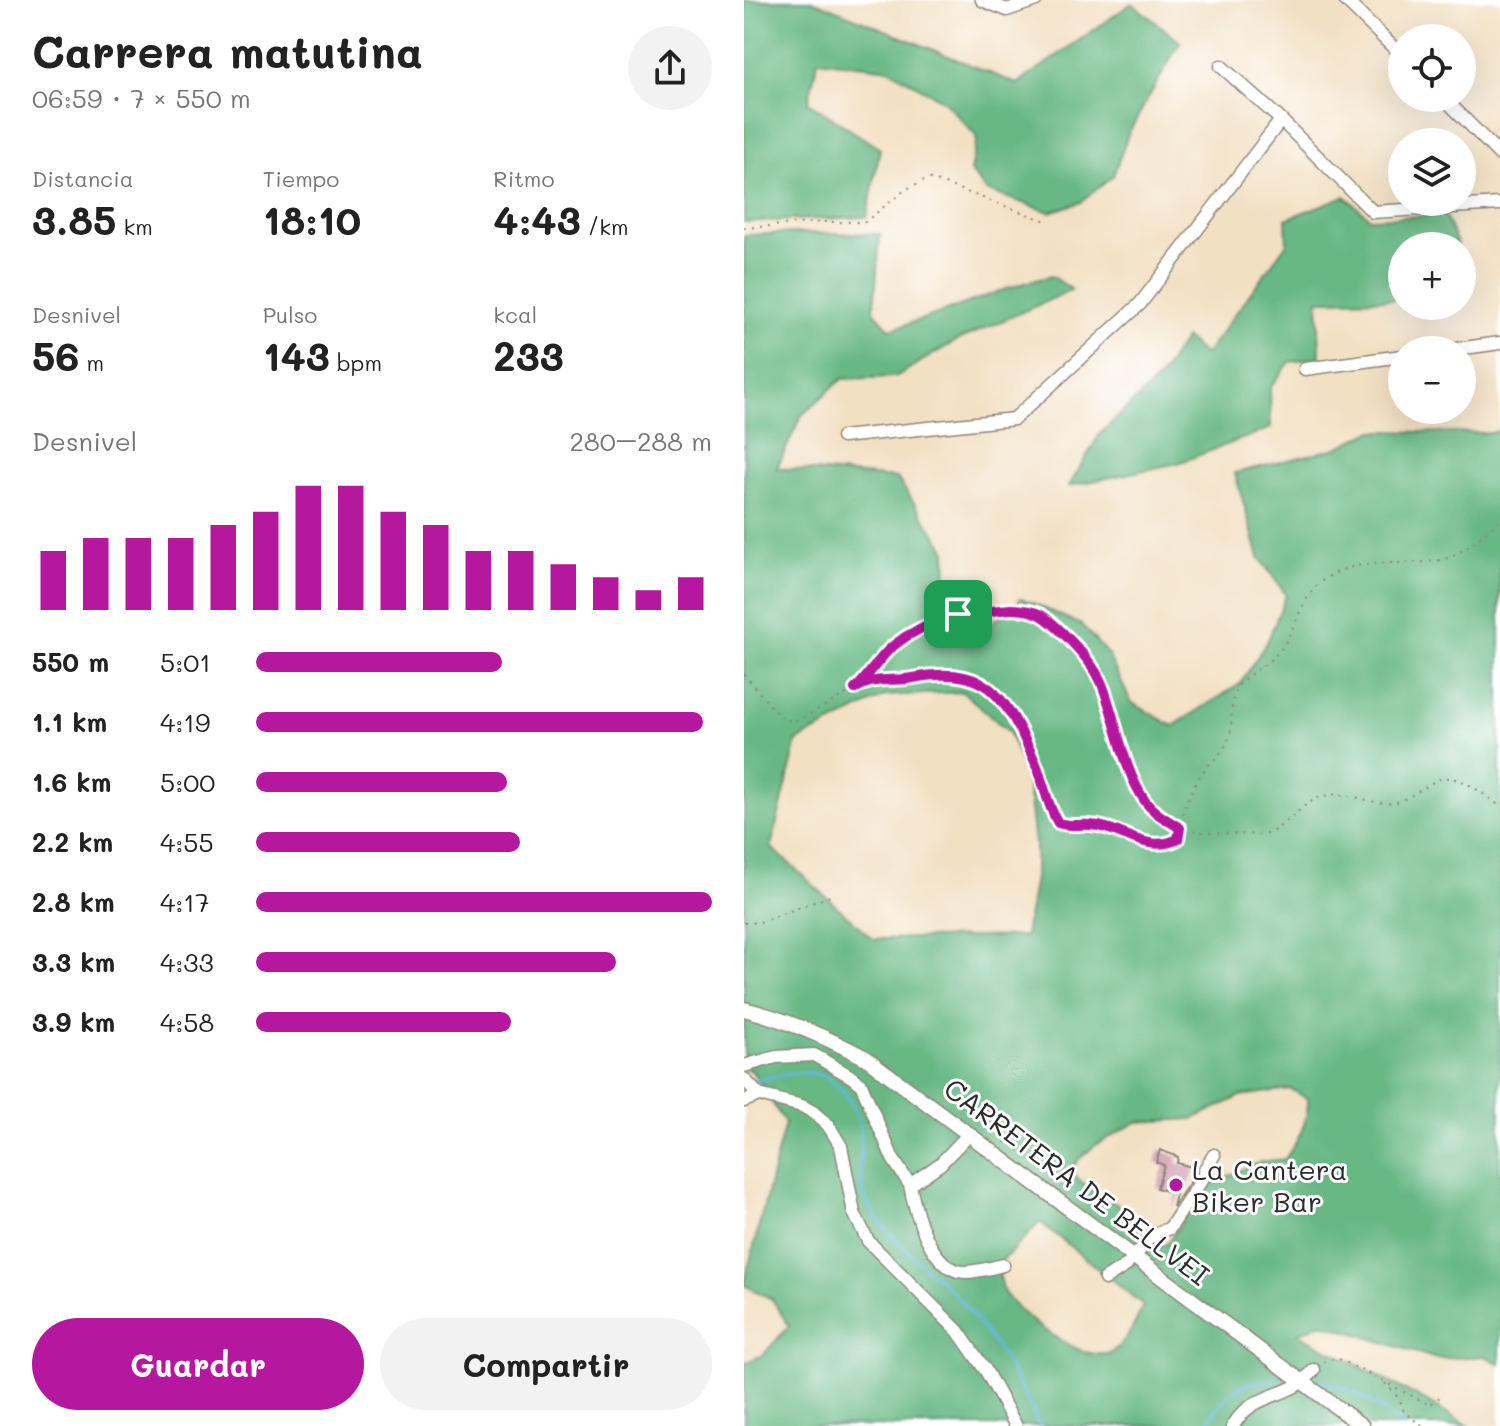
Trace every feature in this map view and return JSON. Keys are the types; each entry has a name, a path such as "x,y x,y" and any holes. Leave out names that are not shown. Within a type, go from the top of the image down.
{"main road":[{"name":"CARRETERA DE BELLVEI","path":"744,1009 778,1017 822,1034 866,1058 1362,1426"}],"street":[{"path":"982,0 1007,10 1036,0"},
{"path":"1345,0 1388,42"},
{"path":"1221,66 1281,120 1373,212 1500,204"},
{"path":"1458,112 1500,155"},
{"path":"842,437 1014,419 1140,304 1281,120"},
{"path":"1476,346 1500,343"},
{"path":"1305,369 1388,358"},
{"path":"744,1066 776,1057 814,1055 861,1084 893,1159 910,1185 916,1211 929,1240 945,1265 965,1272 1003,1265"},
{"path":"744,1079 759,1095 802,1106 828,1125 841,1146 854,1213 868,1241 958,1331 986,1371 1016,1426"},
{"path":"744,1101 759,1095"},
{"path":"910,1185 940,1164 970,1133"},
{"path":"1140,1250 1149,1238 1170,1228 1203,1178 1214,1155"},
{"path":"1105,1279 1127,1265"},
{"path":"1233,1426 1249,1406 1302,1384 1314,1370"}],"path":[{"path":"744,228 865,222 905,190 928,178 1049,222"},
{"path":"744,674 778,715 790,721 801,719 866,682 878,679 898,681 932,674 966,677 987,685 1011,711 1038,769 1048,806 1058,823 1071,827 1090,825 1130,839 1168,844 1178,839 1183,808 1205,769 1224,750 1229,740 1235,694 1240,684 1280,650 1312,591 1327,577 1367,564 1440,560 1457,554 1500,520"},
{"path":"855,689 891,647 939,619 958,614 1033,609 1044,615 1078,648 1101,681 1131,774 1143,797 1149,806 1180,828 1263,835 1275,832 1313,800 1324,795 1345,795 1391,803 1407,798 1440,779 1452,778 1469,785 1500,806"},
{"path":"744,923 760,922 833,895"},
{"path":"995,1151 1008,1141 1020,1123"},
{"path":"1314,1370 1328,1359 1337,1358 1430,1405 1441,1396"},
{"path":"1384,1382 1400,1400 1404,1412 1422,1426"}],"green space":[{"path":"744,0 812,0 1017,84 1132,3 1180,42 1129,132 1113,176 1081,202 1050,212 987,191 970,171 977,137 945,102 889,69 818,60 808,102 880,149 867,217 744,222"},
{"path":"1345,196 1370,218 1445,216 1452,232 1388,232 1388,299 1318,300 1320,357 1290,362 1270,388 1271,428 1178,463 1069,486 1100,434 1159,378 1185,338 1205,355 1287,243 1286,219"},
{"path":"880,234 874,311 890,329 1052,276 1072,290 956,341 895,377 842,379 801,416 777,468 897,478 946,550 947,580 940,612 952,636 978,632 1012,609 1021,598 1082,625 1108,655 1131,702 1173,726 1240,684 1268,640 1286,595 1259,557 1235,473 1337,448 1372,431 1492,433 1500,430 1500,1364 1485,1356 1437,1359 1322,1323 1298,1334 1468,1426 744,1426 744,1364 764,1354 789,1326 772,1299 744,1285 785,1123 752,1071 744,1068 744,235","holes":["963,692 1009,732 1027,779 1035,843 1035,878 1025,936 873,939 771,847 797,741 885,696","1290,1089 1308,1099 1298,1138 1285,1159 1260,1162 1212,1183 1196,1199 1167,1244 1160,1246 1147,1240 1122,1209 1082,1182 1072,1171 1078,1160 1094,1146 1137,1122 1193,1119 1241,1096","1040,1222 1143,1305 1131,1330 1118,1347 1101,1354 1086,1352 1034,1323 1008,1298 1002,1288 1000,1263"]}],"building":[{"path":"1160,1150 1178,1157 1177,1163 1195,1168 1192,1179 1173,1207 1176,1194 1157,1188 1164,1165 1156,1162"}],"waterway":[{"path":"751,1082 791,1073 811,1073 829,1079 845,1093 858,1122 861,1185 872,1211 894,1238 958,1298 982,1328 1014,1375 1040,1426"},
{"path":"1206,1426 1222,1401 1240,1387 1263,1381 1292,1380"},
{"path":"1312,1381 1349,1390 1403,1426"}],"place":[{"name":"La Cantera Biker Bar","path":"1176,1185"}],"route":[{"path":"1033,609 1044,615 1078,648 1101,681 1131,774 1143,797 1149,806 1180,828 1178,839 1168,844 1154,844 1090,825 1071,827 1058,823 1048,806 1038,769 1011,711 987,685 966,677 932,674 898,681 878,679 855,689 891,647 939,619 958,614 1033,609"}]}
